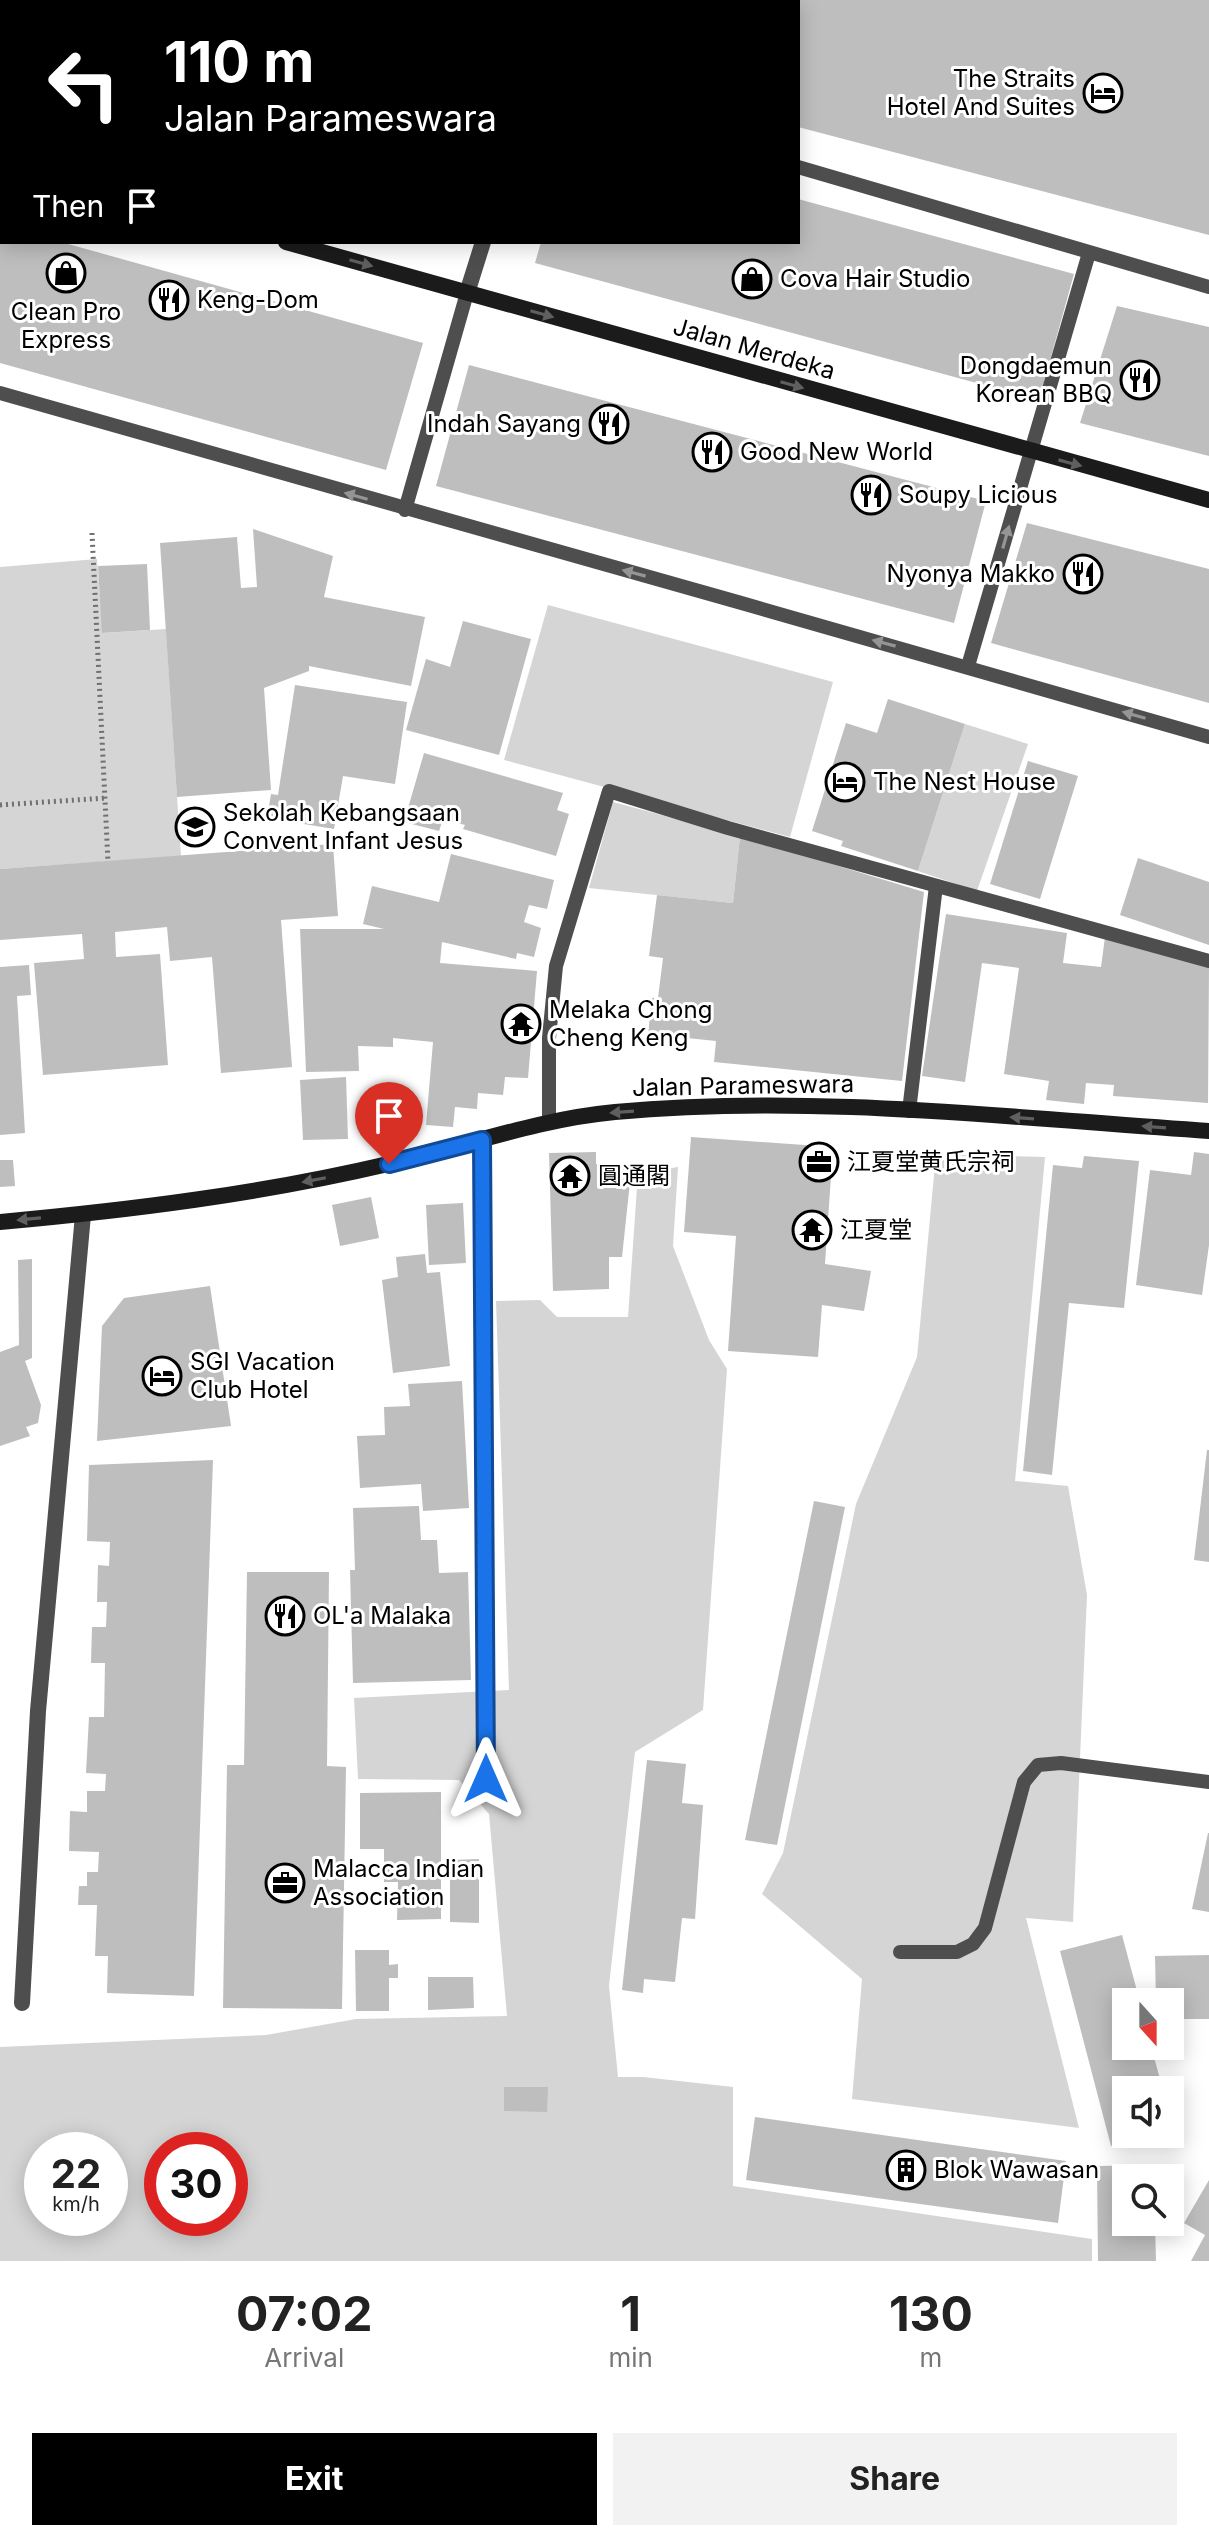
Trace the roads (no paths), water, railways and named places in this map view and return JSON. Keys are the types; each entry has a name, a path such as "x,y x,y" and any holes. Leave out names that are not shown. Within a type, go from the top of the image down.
{"main road":[{"name":"Jalan Merdeka","path":"293,244 1209,500"},
{"name":"Jalan Parameswara","path":"0,1222 210,1199 389,1164 549,1122 613,1112 735,1105 909,1111 1209,1131"}],"street":[{"path":"467,293 482,244"},
{"path":"482,1140 486,1779"},
{"path":"22,2003 38,1711 83,1215"}],"lane":[{"path":"800,168 1209,287"},
{"path":"968,666 1089,253"},
{"path":"405,510 467,293"},
{"path":"0,393 1209,737"},
{"path":"549,1122 549,1038 556,966 609,791 728,828 1209,961"},
{"path":"909,1111 936,886"},
{"path":"900,1952 957,1952 973,1944 985,1928 1024,1782 1038,1765 1061,1763 1209,1782"}],"place":[{"name":"The Straits Hotel And Suites","path":"1103,93"},
{"name":"Clean Pro Express","path":"66,273"},
{"name":"Cova Hair Studio","path":"752,279"},
{"name":"Keng-Dom","path":"169,300"},
{"name":"Dongdaemun Korean BBQ","path":"1140,380"},
{"name":"Indah Sayang","path":"609,424"},
{"name":"Good New World","path":"712,452"},
{"name":"Soupy Licious","path":"871,495"},
{"name":"Nyonya Makko","path":"1083,574"},
{"name":"The Nest House","path":"845,782"},
{"name":"Sekolah Kebangsaan Convent Infant Jesus","path":"195,827"},
{"name":"Melaka Chong Cheng Keng","path":"521,1024"},
{"name":"江夏堂黄氏宗祠","path":"819,1162"},
{"name":"圓通閣","path":"570,1176"},
{"name":"江夏堂","path":"812,1230"},
{"name":"SGI Vacation Club Hotel","path":"162,1376"},
{"name":"OL'a Malaka","path":"285,1616"},
{"name":"Malacca Indian Association","path":"285,1883"},
{"name":"Blok Wawasan","path":"906,2170"}]}
